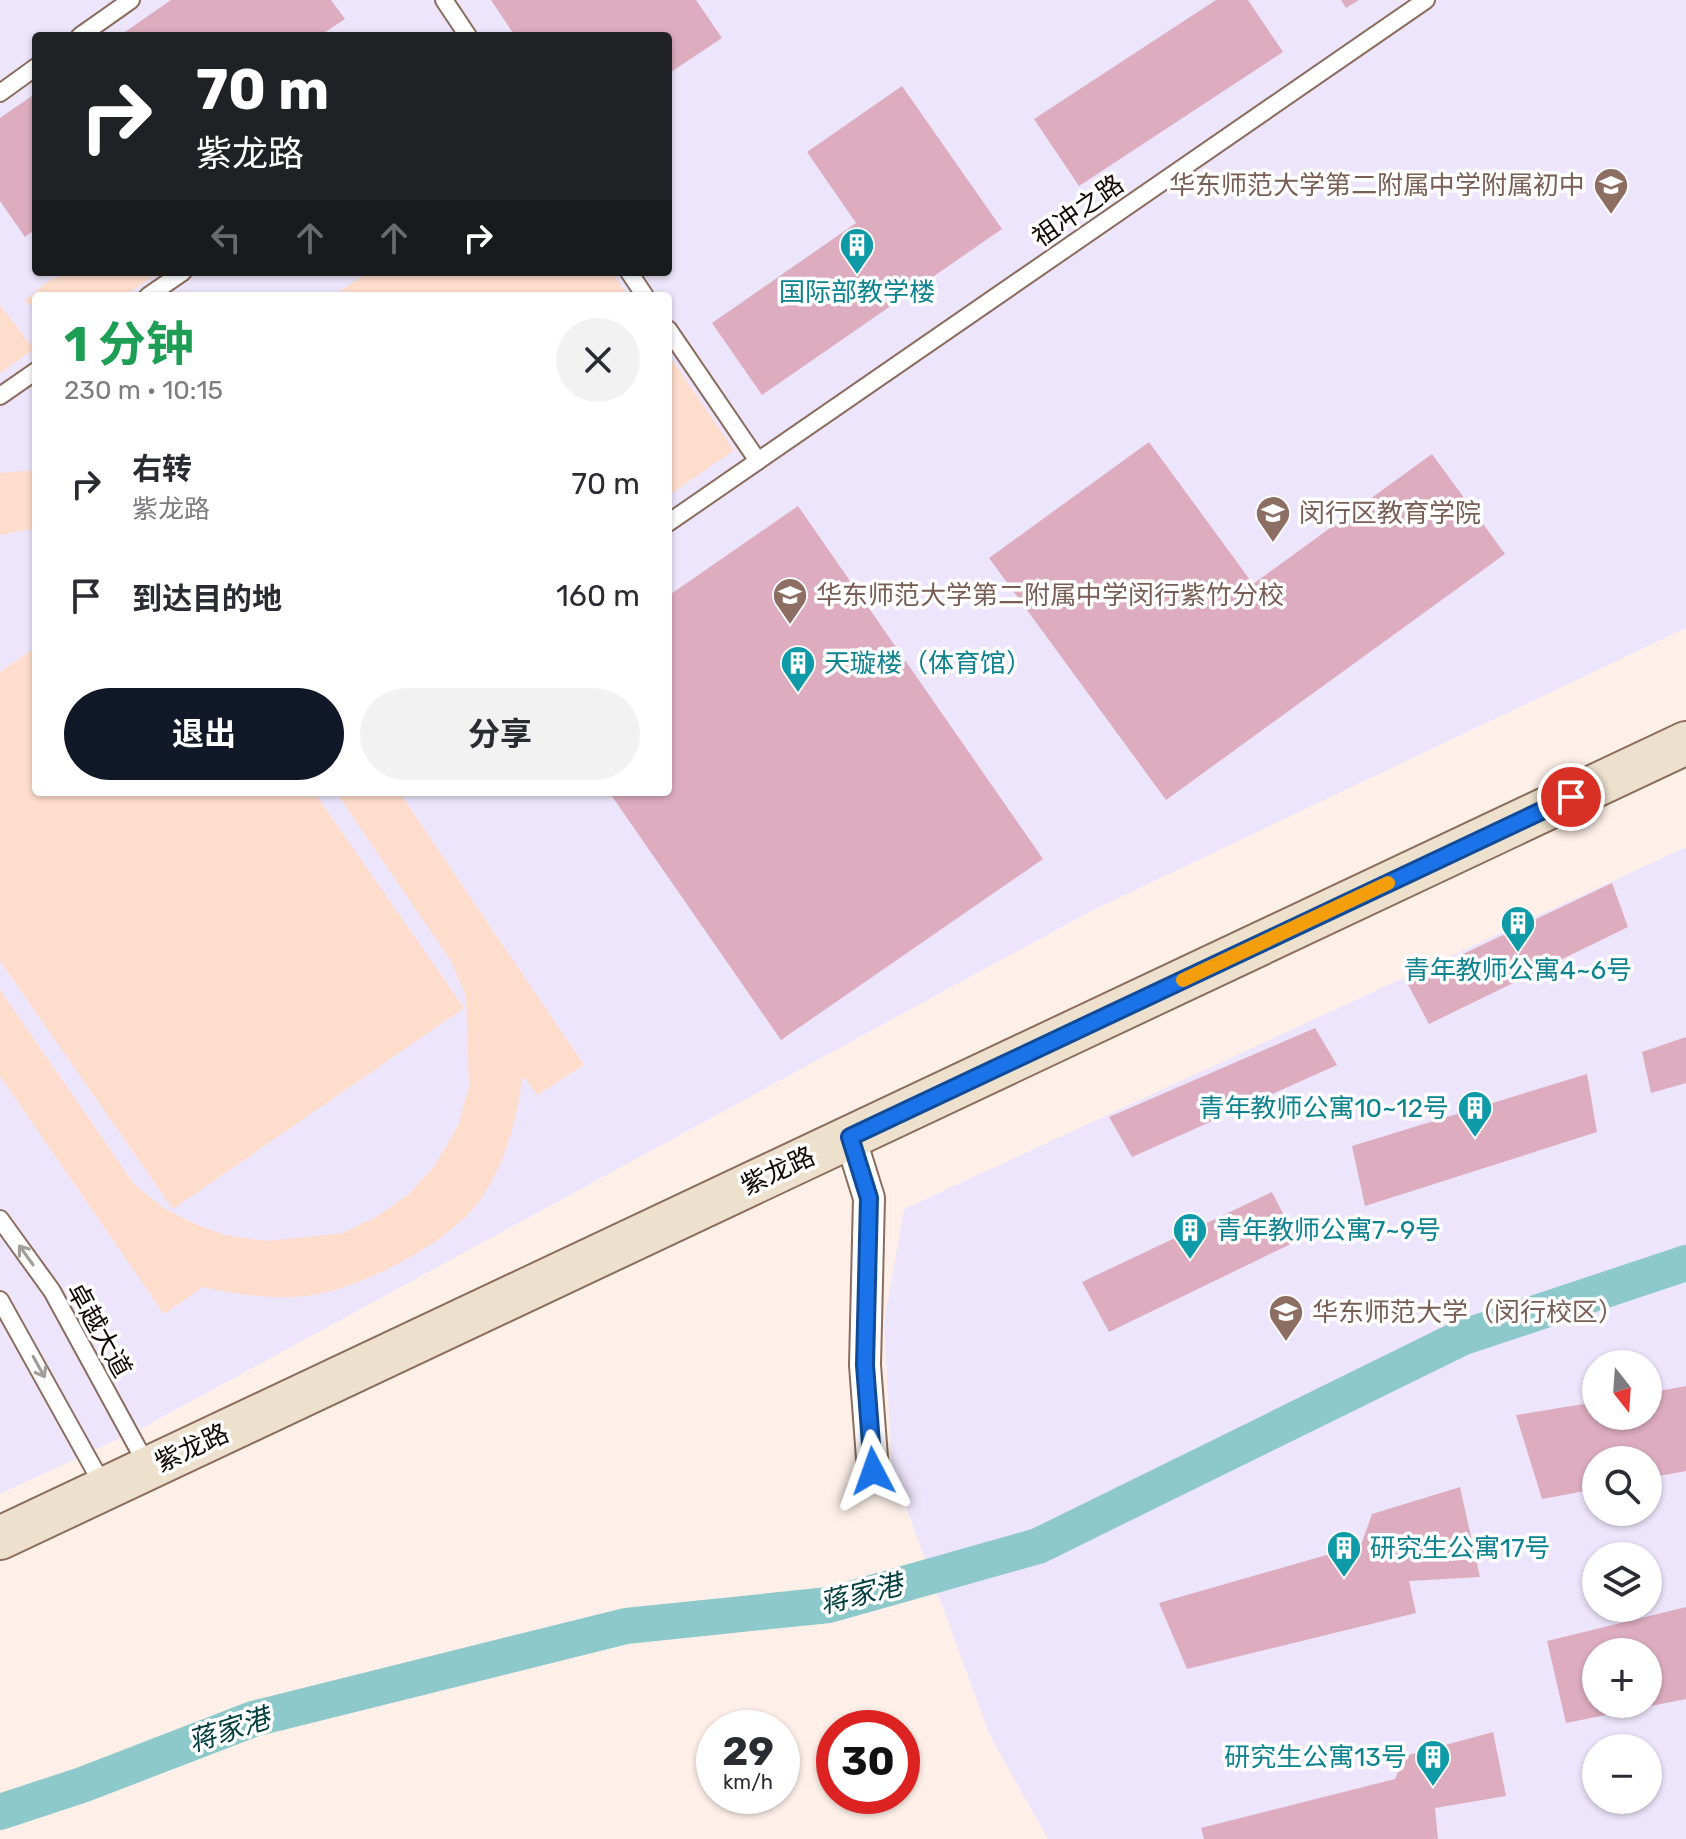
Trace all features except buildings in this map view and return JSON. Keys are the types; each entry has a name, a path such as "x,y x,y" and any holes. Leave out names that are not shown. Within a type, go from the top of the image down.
{"street":[{"name":"紫龙路","path":"0,1538 1686,743"},
{"path":"850,1137 869,1198 865,1365 873,1471"}],"lane":[{"path":"86,32 131,0"},
{"path":"444,0 465,32"},
{"name":"祖冲之路","path":"672,520 1426,0"},
{"path":"0,93 32,70"},
{"path":"154,292 177,276"},
{"path":"672,335 758,461"},
{"path":"0,396 32,374"},
{"name":"卓越大道","path":"0,1219 52,1291 149,1468"},
{"path":"0,1300 105,1489"}],"shaded area":[{"path":"0,0 1686,0 1686,628 1093,910 142,1428 0,1494"},
{"path":"60,276 154,276 130,292 35,292"},
{"path":"362,276 615,276 625,292 339,292"},
{"path":"32,294 32,306 24,301"},
{"path":"0,305 32,350 0,373"},
{"path":"672,360 734,450 672,493"},
{"path":"32,470 32,529 0,535 0,473"},
{"path":"32,650 32,796 317,796 464,1008 173,1209 0,961 0,672"},
{"path":"339,796 402,796 584,1065 537,1095 523,1076 508,1141 496,1172 479,1201 447,1233 376,1275 327,1292 267,1297 203,1287 164,1314 0,1076 0,990 134,1184 165,1209 229,1236 268,1241 343,1233 376,1217 409,1194 435,1165 458,1126 469,1086 466,996 451,961"},
{"name":"华东师范大学（闵行校区）","path":"1686,847 1686,1839 1048,1839 990,1736 892,1469 884,1323 904,1209"}],"waterway":[{"name":"蒋家港","path":"0,1812 82,1785 253,1719 626,1626 829,1605 1038,1546 1461,1338 1686,1263"}],"slow traffic":[{"path":"1183,980 1388,883"}],"place":[{"name":"华东师范大学第二附属中学附属初中","path":"1611,216"},
{"name":"国际部教学楼","path":"857,276"},
{"name":"闵行区教育学院","path":"1273,544"},
{"name":"华东师范大学第二附属中学闵行紫竹分校","path":"790,626"},
{"name":"天璇楼（体育馆）","path":"798,694"},
{"name":"青年教师公寓4~6号","path":"1518,954"},
{"name":"青年教师公寓10~12号","path":"1475,1139"},
{"name":"青年教师公寓7~9号","path":"1190,1261"},
{"name":"华东师范大学（闵行校区）","path":"1286,1343"},
{"name":"研究生公寓17号","path":"1344,1579"},
{"name":"研究生公寓13号","path":"1433,1788"}],"route":[{"path":"873,1471 865,1365 869,1198 850,1137 1571,797"}]}
